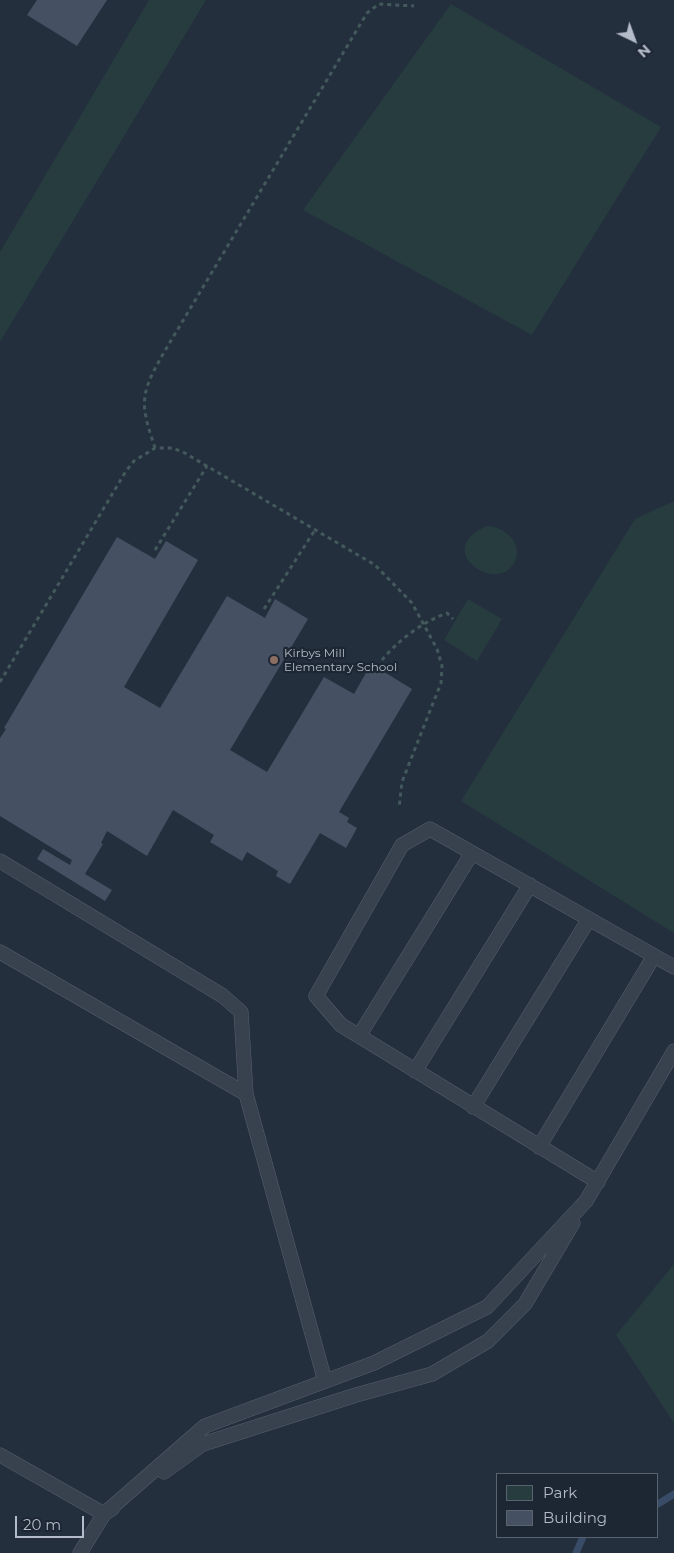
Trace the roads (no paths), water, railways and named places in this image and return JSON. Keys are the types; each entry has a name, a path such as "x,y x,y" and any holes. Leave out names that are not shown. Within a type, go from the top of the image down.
{"lane":[{"path":"598,1182 341,1025 316,996 402,845 430,829 674,967"},
{"path":"359,1036 472,853"},
{"path":"0,861 223,996 242,1012 246,1094 325,1381"},
{"path":"414,1070 530,885"},
{"path":"473,1107 589,919"},
{"path":"0,952 246,1094"},
{"path":"539,1147 654,956"},
{"path":"104,1514 203,1444 356,1395 432,1374 488,1341 526,1304 674,1051"},
{"path":"80,1553 104,1514 204,1426 374,1363 487,1307 586,1201"},
{"path":"0,1455 104,1514"}],"waterway":[{"path":"659,1503 674,1494"},
{"path":"576,1553 583,1538"}],"place":[{"name":"Kirbys Mill Elementary School","path":"274,660"}]}
